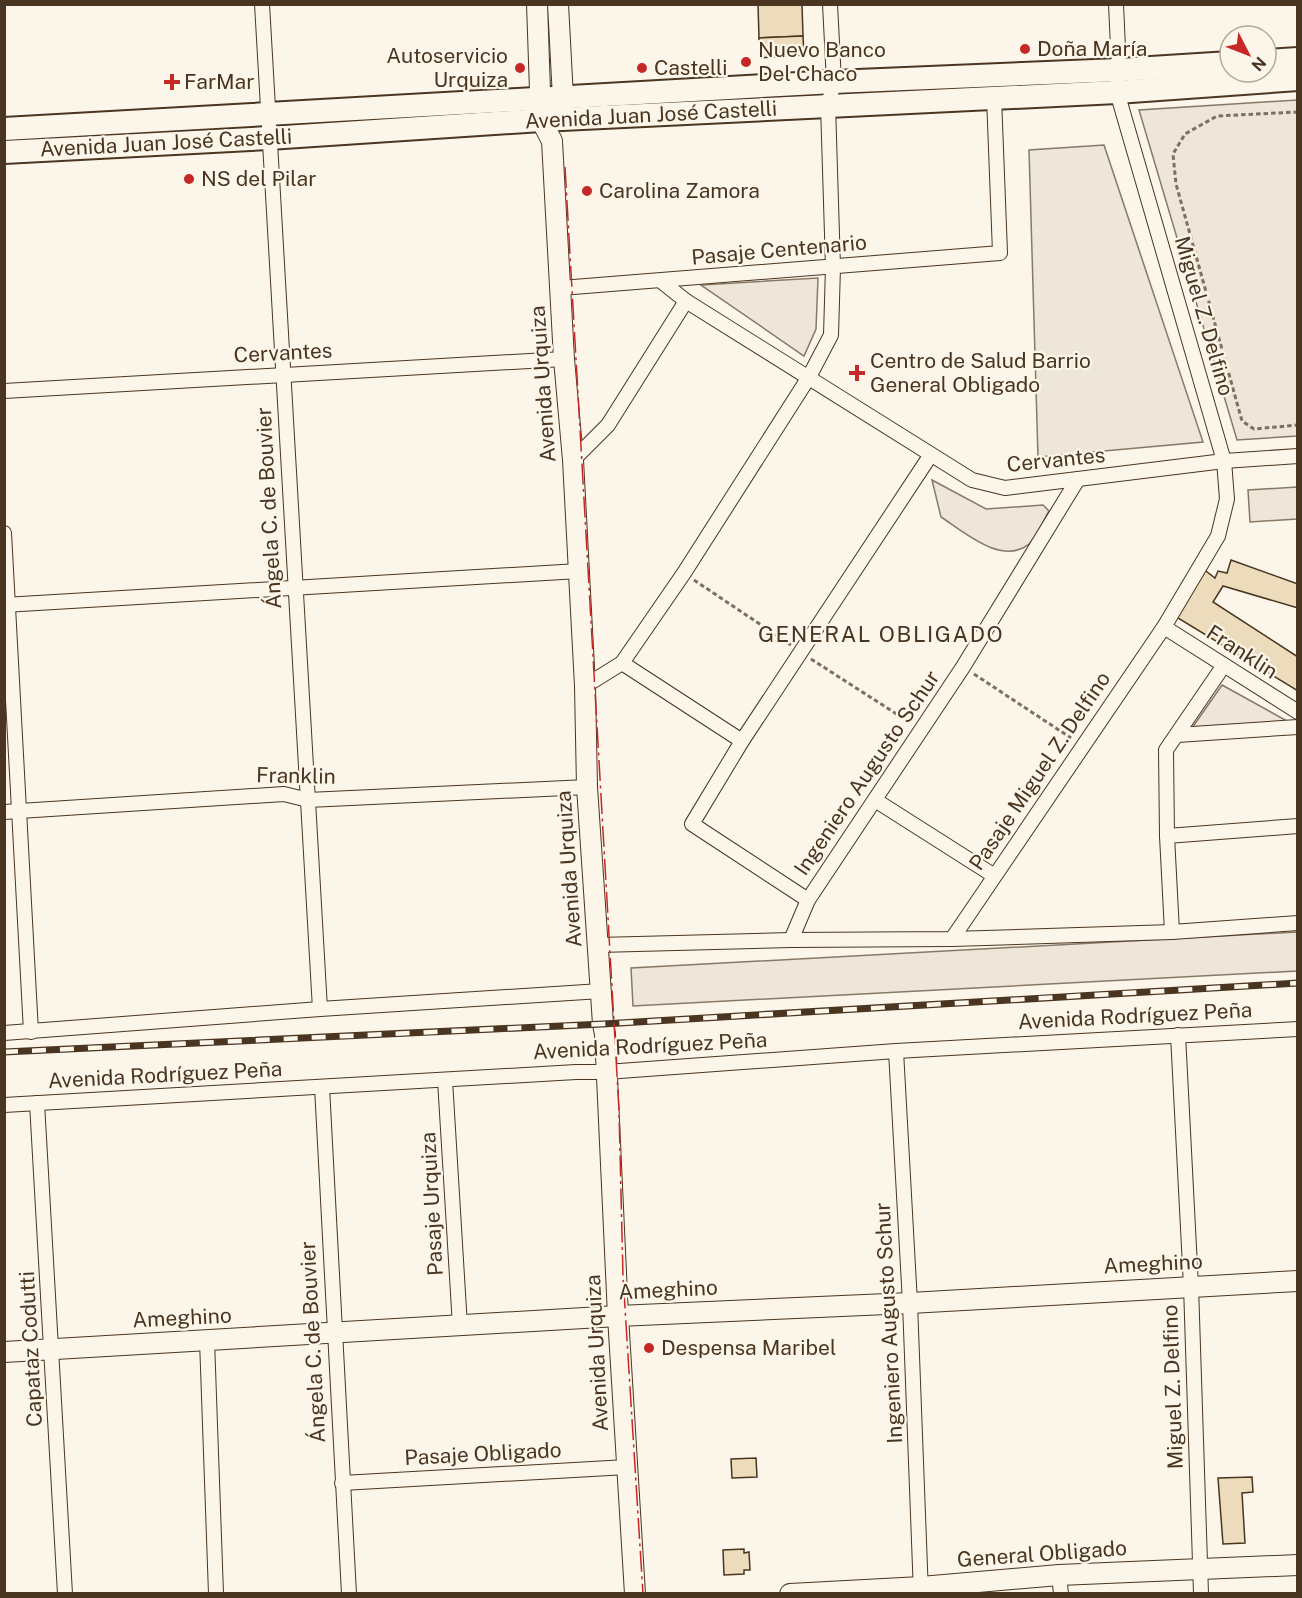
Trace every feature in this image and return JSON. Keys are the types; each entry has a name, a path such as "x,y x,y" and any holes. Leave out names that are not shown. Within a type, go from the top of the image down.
{"main road":[{"path":"1278,60 1298,59"},
{"name":"Avenida Juan José Castelli","path":"4,129 268,115 828,105 994,97 1218,65"},
{"name":"Avenida Juan José Castelli","path":"4,152 269,138 834,82 1298,79"}],"street":[{"name":"Ángela C. de Bouvier","path":"262,4 320,1009"},
{"name":"Avenida Urquiza","path":"537,4 552,109"},
{"name":"Avenida Urquiza","path":"558,4 552,141 564,359 573,460 588,787 605,1034 618,1316 635,1593"},
{"path":"585,686 622,663 684,573 809,377 831,335 833,267 828,105 834,82 830,4"},
{"name":"Miguel Z. Delfino","path":"1116,4 1118,81 1224,461 1227,499 1218,536 1164,627"},
{"name":"Pasaje Centenario","path":"561,288 1000,253 994,97"},
{"name":"Cervantes","path":"661,281 686,301 809,377 930,456 972,480 1005,488 1224,461 1298,456"},
{"path":"573,460 608,425 686,301"},
{"name":"Cervantes","path":"4,391 564,359"},
{"path":"808,900 692,824 742,741 930,456"},
{"name":"Ingeniero Augusto Schur","path":"791,940 808,900 963,667 1078,479"},
{"path":"4,533 31,1032"},
{"path":"7,605 579,571"},
{"name":"Franklin","path":"1164,627 1298,712"},
{"name":"Pasaje Miguel Z. Delfino","path":"952,939 993,875 1164,627"},
{"path":"622,663 742,741"},
{"path":"1172,932 1167,836 1166,750 1224,665"},
{"path":"1177,735 1298,727"},
{"name":"Franklin","path":"4,812 284,794 308,800 588,787"},
{"path":"875,800 993,875"},
{"path":"1167,836 1298,826"},
{"path":"598,945 952,939 1172,932 1298,923"},
{"path":"4,1033 601,991"},
{"name":"Avenida Rodríguez Peña","path":"4,1106 606,1072 896,1051 1298,1029"},
{"name":"Miguel Z. Delfino","path":"1178,1035 1191,1286 1201,1593"},
{"name":"Ingeniero Augusto Schur","path":"896,1051 910,1303 921,1590"},
{"name":"Pasaje Urquiza","path":"445,1080 460,1326"},
{"name":"Ángela C. de Bouvier","path":"321,1087 349,1593"},
{"name":"Capataz Codutti","path":"37,1103 65,1593"},
{"name":"Ameghino","path":"4,1352 618,1316 910,1303 1298,1281"},
{"path":"207,1340 216,1593"},
{"name":"Pasaje Obligado","path":"342,1483 627,1467"},
{"name":"General Obligado","path":"790,1593 1060,1584 1199,1569 1298,1566"}],"path":[{"path":"1298,112 1217,117 1185,134 1173,154 1176,184 1242,422 1254,429 1298,425"},
{"path":"963,667 1082,746"}],"shaded area":[{"path":"1297,100 1297,436 1237,440 1139,110"},
{"path":"1104,145 1203,442 1038,457 1029,150"},
{"path":"818,278 816,329 804,356 701,285"},
{"path":"932,480 986,509 1043,505 1049,511 1029,544 1018,550 995,549 972,538 941,517"},
{"path":"1297,487 1297,519 1250,522 1248,490"},
{"path":"1222,685 1287,721 1192,728"},
{"path":"1297,932 1297,971 633,1006 631,968"}],"building":[{"path":"758,4 802,4 803,36 759,38"},
{"path":"803,36 804,55 760,58 759,38"},
{"path":"1231,560 1298,584 1298,608 1223,586 1213,602 1298,657 1298,691 1173,615 1202,568 1215,578 1218,571 1227,573"},
{"path":"756,1458 757,1477 732,1478 731,1459"},
{"path":"1252,1477 1253,1492 1242,1493 1245,1543 1223,1544 1218,1478"},
{"path":"744,1549 744,1553 749,1552 750,1570 744,1570 744,1574 724,1575 723,1550"}],"railway":[{"path":"4,1052 603,1024 1298,983"}],"power":[{"path":"565,167 619,1110 623,1276 643,1594"}],"place":[{"name":"Doña María","path":"1025,49"},
{"name":"Nuevo Banco Del Chaco","path":"746,62"},
{"name":"Autoservicio Urquiza","path":"520,68"},
{"name":"Castelli","path":"642,68"},
{"name":"FarMar","path":"172,82"},
{"name":"NS del Pilar","path":"189,179"},
{"name":"Carolina Zamora","path":"587,191"},
{"name":"Centro de Salud Barrio General Obligado","path":"857,373"},
{"name":"Despensa Maribel","path":"649,1348"}],"district":[{"name":"GENERAL OBLIGADO","path":"881,634"}]}
